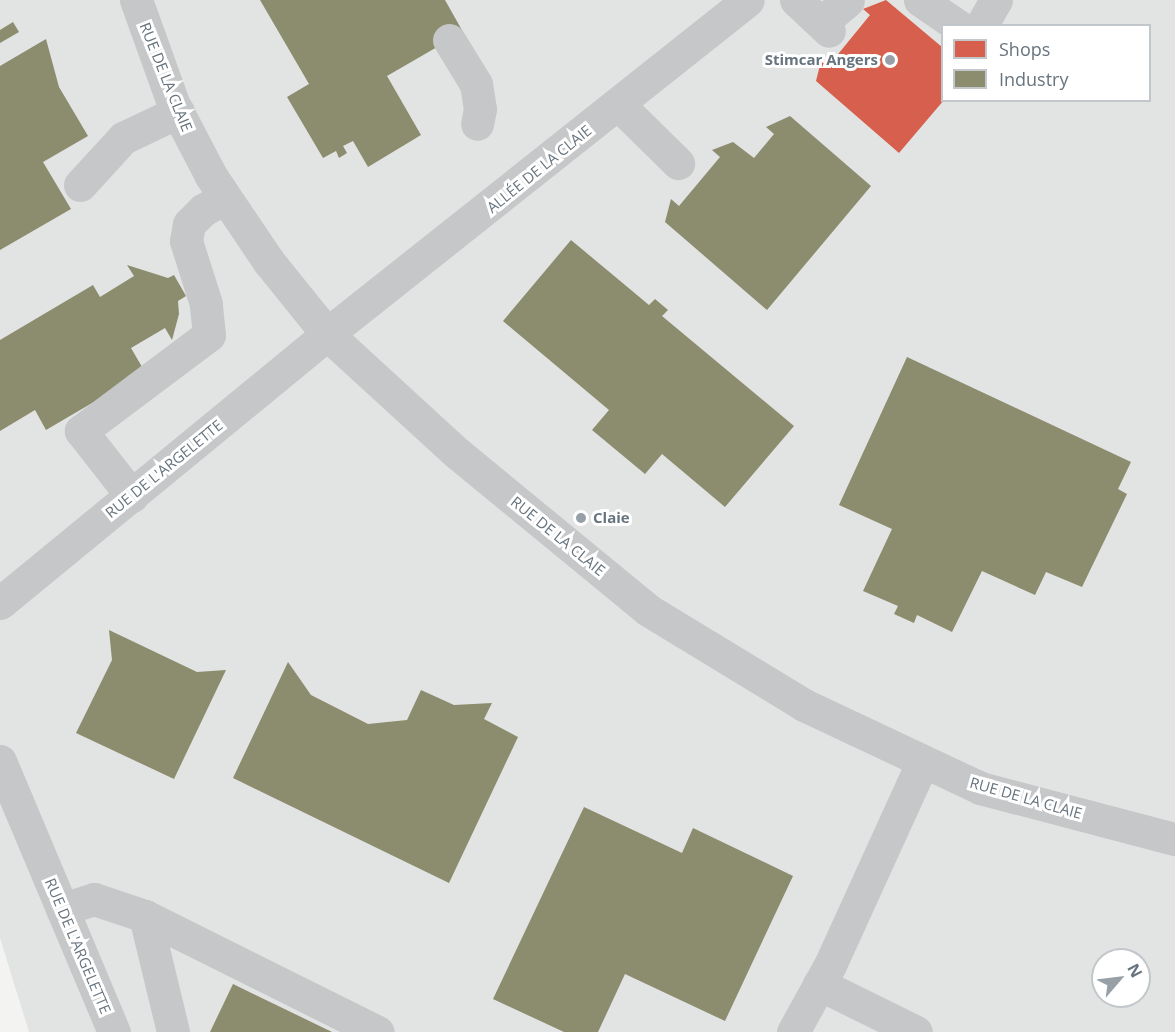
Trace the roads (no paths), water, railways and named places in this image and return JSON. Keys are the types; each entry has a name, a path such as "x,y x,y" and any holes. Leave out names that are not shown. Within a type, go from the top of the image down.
{"street":[{"name":"RUE DE LA CLAIE","path":"136,0 178,112 225,198 269,262 327,334 458,453 648,610 804,705 980,788 1175,839"},
{"name":"ALLÉE DE LA CLAIE","path":"327,334 619,105 748,0"},
{"path":"796,0 825,27 848,0"},
{"path":"920,0 955,24"},
{"path":"982,24 996,0"},
{"path":"449,40 476,84 480,109 477,124"},
{"path":"619,105 678,163"},
{"path":"80,185 110,148 134,129 178,112"},
{"path":"132,496 81,431 209,335 206,304 186,241 189,224 225,198"},
{"name":"RUE DE L'ARGELETTE","path":"0,603 327,334"},
{"name":"RUE DE L'ARGELETTE","path":"0,761 114,1032"},
{"path":"793,1032 819,984 923,761"},
{"path":"62,909 94,899 145,915 378,1032"},
{"path":"145,915 173,1032"},
{"path":"819,984 916,1032"}],"place":[{"name":"Stimcar Angers","path":"890,60"},
{"name":"Claie","path":"581,518"}]}
